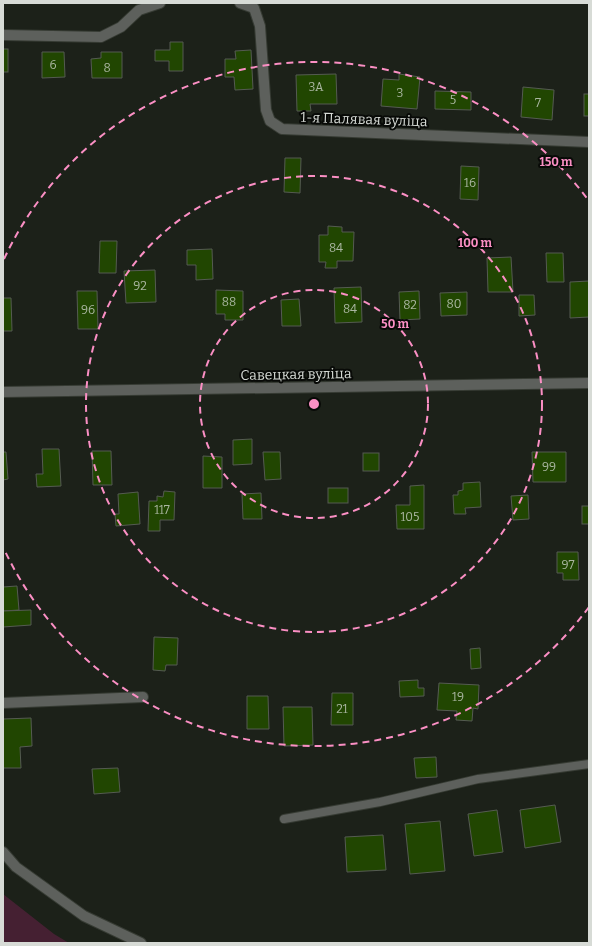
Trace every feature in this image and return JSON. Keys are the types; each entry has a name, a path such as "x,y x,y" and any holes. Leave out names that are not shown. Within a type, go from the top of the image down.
{"street":[{"path":"3,35 101,37 121,27 139,10 160,3"},
{"name":"1-я Палявая вуліца","path":"240,3 254,6 260,26 266,110 270,121 282,129 589,142"},
{"name":"Савецкая вуліца","path":"3,392 589,383"},
{"path":"3,703 143,697"},
{"path":"3,852 16,867 84,916 141,943"}],"lane":[{"path":"284,819 380,802 478,779 589,764"}],"shaded area":[{"path":"3,894 54,934 69,943 3,943"}],"building":[{"path":"170,42 183,42 183,71 169,71 169,61 155,61 155,50 170,50"},
{"path":"3,49 8,49 8,72 3,72"},
{"path":"251,50 253,89 235,90 234,77 225,77 225,59 236,59 235,51"},
{"path":"42,52 64,52 65,77 42,78"},
{"path":"101,52 122,52 122,78 92,78 91,59 101,58"},
{"path":"336,74 337,104 310,104 311,111 297,111 296,75"},
{"path":"399,74 420,77 417,109 381,106 383,79 399,80"},
{"path":"523,87 554,90 552,120 521,117"},
{"path":"435,91 471,92 471,110 435,109"},
{"path":"584,94 589,94 589,116 584,116"},
{"path":"285,158 301,158 300,193 284,192"},
{"path":"461,166 479,167 478,200 460,199"},
{"path":"328,226 342,227 342,232 354,232 353,261 337,261 337,268 325,268 326,262 319,262 319,235 328,235"},
{"path":"100,241 117,241 116,273 99,273"},
{"path":"212,249 213,279 196,280 196,265 187,265 187,250"},
{"path":"546,253 563,253 564,282 547,282"},
{"path":"511,257 513,292 488,292 487,258"},
{"path":"155,270 156,302 126,303 124,271"},
{"path":"589,281 589,317 570,318 570,282"},
{"path":"361,287 362,322 335,323 334,288"},
{"path":"216,290 243,291 243,320 225,320 225,314 216,314"},
{"path":"77,291 97,291 98,329 78,329"},
{"path":"419,291 420,319 400,320 399,292"},
{"path":"467,292 467,315 441,316 440,293"},
{"path":"519,295 534,295 535,315 519,316"},
{"path":"3,298 11,298 12,331 3,331"},
{"path":"299,299 301,326 282,326 281,300"},
{"path":"252,439 252,464 233,465 233,440"},
{"path":"42,449 59,449 61,486 37,487 36,474 43,474"},
{"path":"92,451 111,451 112,485 93,485"},
{"path":"3,452 6,452 8,479 3,480"},
{"path":"263,452 280,452 281,479 265,480"},
{"path":"532,452 566,452 566,482 533,482"},
{"path":"363,453 379,453 379,471 363,471"},
{"path":"203,456 222,457 222,488 203,488"},
{"path":"480,482 481,507 465,508 466,514 454,514 453,495 458,495 458,491 463,490 463,483"},
{"path":"424,485 424,529 397,529 396,505 410,505 410,486"},
{"path":"328,488 348,488 348,503 328,503"},
{"path":"164,491 175,492 174,520 160,520 160,531 148,531 149,501 157,501 157,496 163,497"},
{"path":"138,492 140,524 116,526 115,514 119,514 118,494"},
{"path":"261,493 262,519 243,519 242,494"},
{"path":"528,495 529,519 513,520 511,496"},
{"path":"582,506 589,506 589,524 582,524"},
{"path":"557,552 578,552 579,580 563,580 563,573 557,573"},
{"path":"17,586 19,610 3,611 3,587"},
{"path":"31,610 31,625 3,627 3,611"},
{"path":"154,637 178,638 177,665 166,665 165,671 153,670"},
{"path":"480,648 481,668 471,669 470,649"},
{"path":"418,680 418,688 424,688 424,696 400,697 399,681"},
{"path":"439,683 479,685 478,709 473,708 472,721 456,720 457,711 437,710"},
{"path":"332,693 353,693 353,725 331,725"},
{"path":"247,696 268,696 269,729 247,729"},
{"path":"283,707 312,707 313,745 284,746"},
{"path":"31,718 32,746 20,747 21,768 3,768 3,719"},
{"path":"436,757 437,777 416,778 414,758"},
{"path":"118,768 120,792 94,794 92,769"},
{"path":"555,805 561,842 525,848 520,810"},
{"path":"497,810 503,852 474,856 468,814"},
{"path":"440,821 445,871 410,874 405,824"},
{"path":"383,835 386,870 347,872 345,837"}]}
